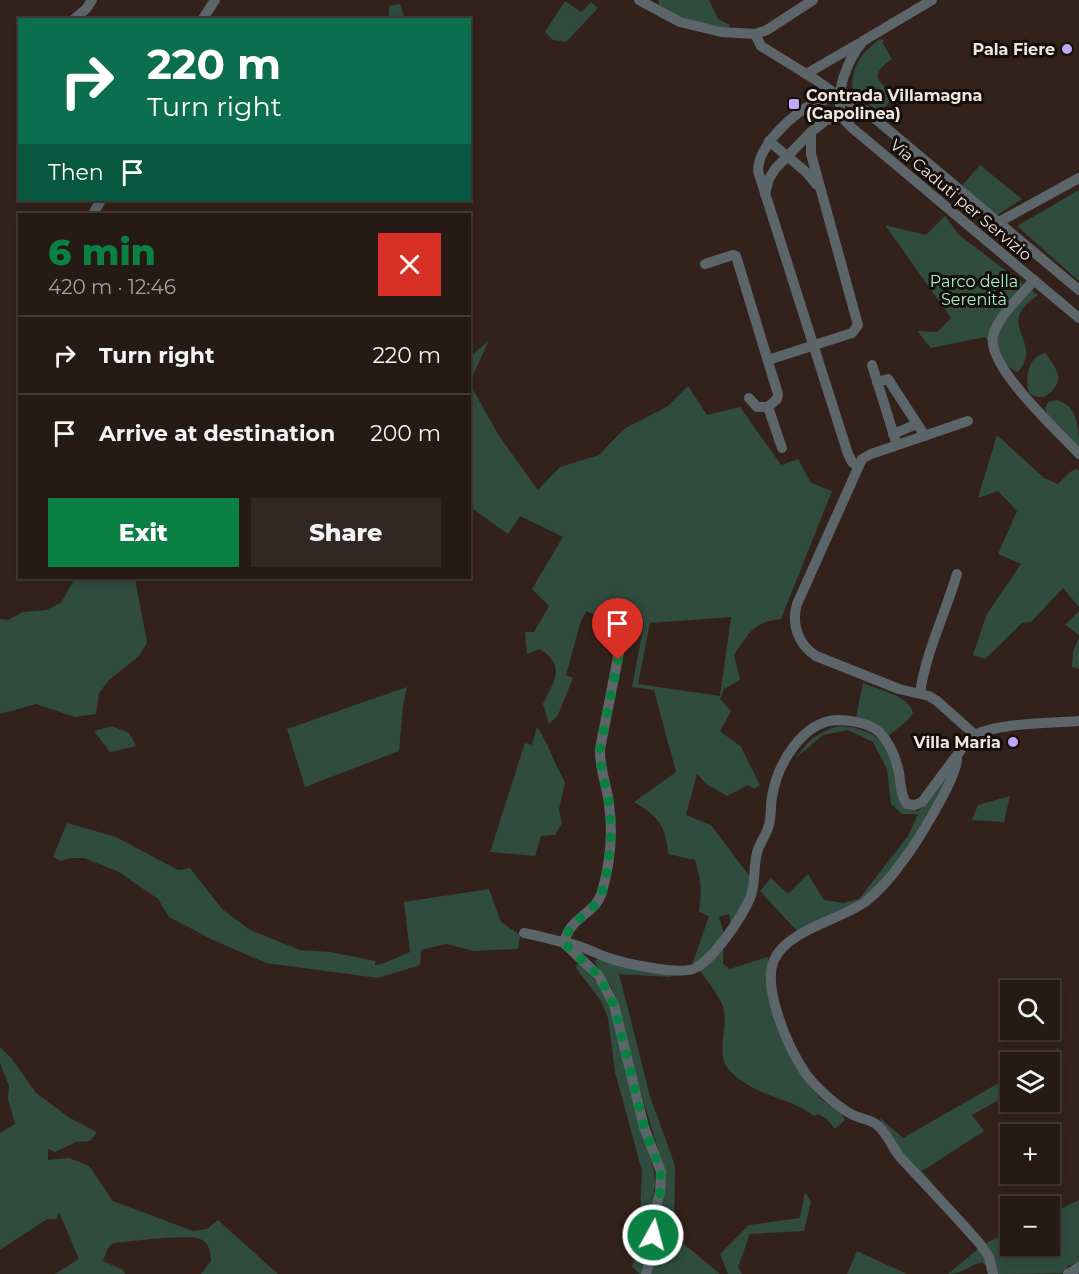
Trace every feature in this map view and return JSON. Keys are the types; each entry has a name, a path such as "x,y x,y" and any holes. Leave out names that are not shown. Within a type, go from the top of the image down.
{"street":[{"path":"75,18 92,0"},
{"path":"203,18 214,0"},
{"path":"641,1 680,22 721,32 755,34 767,30 813,0"},
{"path":"804,73 932,0"},
{"name":"Via Caduti per Servizio","path":"755,34 761,46 866,111 1079,290"},
{"path":"765,194 769,179 811,132 826,120 842,117 840,97 850,60 863,41"},
{"path":"840,97 818,102 802,110 769,141 758,164 760,178 848,454 852,462 858,466"},
{"name":"Via Caduti per Servizio","path":"842,117 851,127 1079,318"},
{"path":"768,360 852,333 858,325 811,154 811,132"},
{"path":"769,141 806,172 820,188"},
{"path":"999,222 1079,178"},
{"path":"705,264 736,256 778,394 777,399 768,407 757,407 749,399"},
{"name":"Via Caduti per Servizio","path":"1034,280 1004,316 994,332 992,339 994,352 1009,378 1079,454"},
{"path":"872,365 897,446"},
{"path":"877,382 888,379 925,436"},
{"path":"768,407 782,448"},
{"path":"968,421 862,459 797,604 795,614 797,632 807,650 816,656 899,689 920,693 937,701 974,734"},
{"path":"893,434 917,424"},
{"path":"920,693 924,669 957,574"},
{"path":"564,943 567,931 597,903 605,879 611,828 609,802 600,760 620,647 619,623"},
{"path":"524,933 552,938 608,958 653,968 682,971 697,968 730,934 751,895 757,853 769,828 771,798 780,769 790,751 803,736 828,721 854,722 873,728 879,732 893,751 903,798 907,804 915,805 922,802 974,734 999,728 1079,721"},
{"path":"957,755 957,764 951,777 902,863 864,902 784,946 773,962 773,1000 803,1071 813,1083 849,1113 876,1124 900,1156 980,1244 989,1257 993,1274"},
{"path":"564,943 599,976 614,1005 644,1127 661,1172 660,1192 653,1218 653,1252 646,1274"},
{"path":"1068,1274 1079,1268"}],"green space":[{"path":"658,0 709,0 718,19 730,25 727,30 677,18 660,8"},
{"path":"565,1 581,12 591,2 598,8 566,42 553,40 545,32"},
{"path":"400,4 405,18 389,18 389,6"},
{"path":"880,39 884,40 882,42 892,59 881,69 878,77 883,86 895,95 879,114 852,87 854,71 860,59"},
{"path":"980,165 1022,199 996,216 961,187"},
{"path":"1079,190 1079,281 1017,226"},
{"name":"Parco della Serenità","path":"945,216 959,235 1038,295 1025,306 1019,316 1026,351 1025,361 1018,372 1004,362 985,337 931,348 917,331 937,332 951,318 885,225 926,235"},
{"path":"489,340 471,380 471,356"},
{"path":"1046,353 1056,369 1058,378 1052,391 1046,396 1039,397 1029,393 1028,374 1035,358"},
{"path":"471,386 499,436 538,490 560,467 599,455 624,429 668,406 688,386 707,415 740,407 781,465 798,459 811,483 832,491 781,619 764,623 748,635 734,655 740,680 724,689 720,699 731,711 720,731 741,747 760,785 754,789 748,785 727,796 708,785 697,774 686,815 711,825 750,877 750,890 731,927 729,914 719,917 723,930 723,964 730,969 768,957 771,1006 804,1080 822,1100 841,1113 845,1120 835,1129 827,1119 818,1114 814,1116 804,1109 750,1086 740,1080 725,1064 722,1047 725,1021 722,1004 693,962 709,916 699,912 699,873 695,860 668,854 663,829 655,817 634,802 676,772 654,690 632,687 644,623 630,610 613,621 586,611 580,624 566,675 573,678 558,715 549,724 543,704 554,681 556,668 540,649 527,654 525,632 534,632 549,606 532,589 563,537 520,516 508,534 471,508","holes":["731,617 720,696 638,684 650,623"]},
{"path":"1056,400 1064,403 1073,413 1078,427 1079,451 1049,417 1045,409 1048,402"},
{"path":"997,435 1044,478 1058,484 1070,472 1077,469 1079,471 1079,607 1063,588 1031,622 1022,623 985,659 973,655 987,614 1021,564 998,554 1017,511 998,491 978,498"},
{"path":"74,579 135,579 147,643 138,657 109,680 99,693 96,714 75,717 36,704 0,714 0,619 8,620 23,612 46,610 61,603"},
{"path":"1079,611 1079,635 1065,625"},
{"path":"1079,637 1079,669 1072,667 1073,652"},
{"path":"863,683 899,697 906,702 913,713 888,736 874,724 856,717"},
{"path":"407,687 399,751 305,787 287,729"},
{"path":"112,726 129,733 136,746 110,752 94,731"},
{"path":"839,726 871,734 882,742 896,765 911,809 918,811 924,806 949,773 944,786 897,864 860,903 797,931 760,891 771,878 788,894 808,874 824,900 843,903 859,899 908,836 918,814 902,814 891,804 887,769 873,742 848,730 823,735 796,758 814,738"},
{"path":"537,727 565,782 559,809 562,823 555,835 541,836 535,856 490,852 525,743 532,745"},
{"path":"1010,796 1004,822 972,820 978,805"},
{"path":"67,823 116,837 178,870 190,868 222,909 250,930 300,950 331,952 375,961 375,965 382,964 410,952 404,902 489,889 501,922 520,935 518,949 474,951 446,944 421,950 420,965 378,978 266,963 213,940 169,917 158,899 119,872 84,858 61,861 53,857"},
{"path":"600,958 671,973 671,977 619,974 650,1096 675,1166 674,1236 720,1274 651,1274 661,1159 612,988 594,961"},
{"path":"577,964 581,964 603,990 613,1018 654,1172 655,1185 648,1223 649,1245 643,1274 632,1267 639,1236 642,1171 615,1072 608,1018 601,1001 576,968"},
{"path":"0,1047 12,1059 36,1093 70,1118 97,1132 90,1141 76,1142 55,1152 48,1149 48,1160 69,1158 89,1166 113,1201 193,1231 207,1229 218,1220 278,1274 201,1274 211,1261 208,1247 202,1240 185,1237 113,1243 108,1248 103,1261 123,1270 125,1274 55,1274 79,1259 59,1212 56,1219 47,1219 0,1250 0,1133 15,1124 8,1099 9,1086 0,1063"},
{"path":"1000,1082 1000,1099 972,1115 984,1131 922,1171 951,1206 913,1167 882,1125 880,1118 903,1138"},
{"path":"805,1192 811,1202 804,1231 750,1234 738,1267 742,1274 728,1274 720,1254 749,1225 800,1218"},
{"path":"1079,1200 1079,1262 1067,1266 1067,1273 997,1274 995,1265 985,1265 982,1262 958,1273 948,1274 984,1244 1000,1236 1000,1256 1060,1256 1060,1209"},
{"path":"857,1251 907,1274 847,1274"}],"place":[{"name":"Pala Fiere","path":"1067,49"},
{"name":"Contrada Villamagna (Capolinea)","path":"794,104"},
{"name":"Villa Maria","path":"1013,742"}],"route":[{"path":"618,660 600,749 611,828 605,879 597,903 567,931 564,943 599,976 614,1005 644,1127 661,1172 660,1192 653,1218 653,1235"}]}
